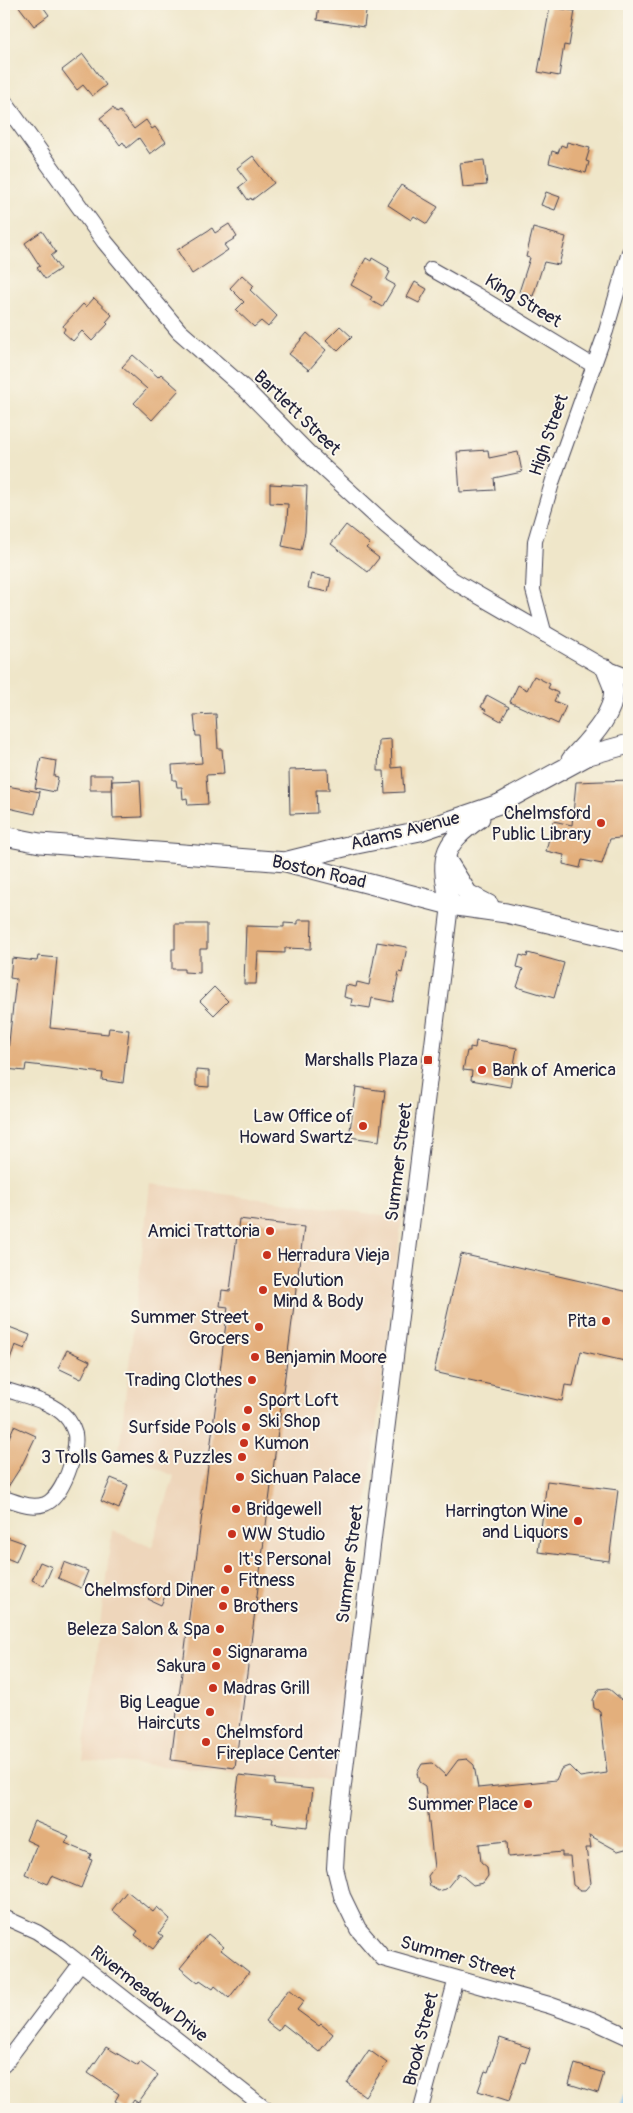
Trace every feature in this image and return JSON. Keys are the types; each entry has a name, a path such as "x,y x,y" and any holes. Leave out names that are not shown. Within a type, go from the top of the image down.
{"main road":[{"path":"567,766 598,729 610,708 613,689 606,669"},
{"name":"Adams Avenue","path":"286,862 352,845 420,831 499,804 589,755 629,744"},
{"path":"450,905 444,872 445,858 449,845 460,831 499,804"},
{"name":"Boston Road","path":"4,836 46,843 286,862 450,905 506,913 629,942"},
{"path":"445,858 468,894 506,913"}],"street":[{"name":"Bartlett Street","path":"4,102 105,242 180,331 245,389 313,458 386,525 452,580 606,669 629,678"},
{"name":"High Street","path":"545,634 534,590 536,541 553,480 594,366 629,252"},
{"name":"King Street","path":"432,269 594,366"},
{"name":"Summer Street","path":"450,905 337,1834 335,1868 342,1896 358,1928 383,1958 549,2004 592,2020 629,2038"},
{"path":"4,1389 55,1409 67,1418 75,1434 75,1450 61,1489 53,1500 38,1506 26,1505 4,1498"},
{"name":"Rivermeadow Drive","path":"4,1916 37,1932 266,2109"},
{"path":"4,2065 80,1964"},
{"name":"Brook Street","path":"421,2109 456,1978"}],"shaded area":[{"path":"150,1184 402,1218 333,1781 83,1759 112,1530 152,1547 174,1476 119,1451"}],"building":[{"path":"17,4 41,4 49,15 34,26"},
{"path":"319,4 367,4 364,27 317,20"},
{"path":"550,7 575,11 569,46 564,45 559,76 538,72"},
{"path":"83,54 106,85 92,96 83,85 77,90 62,70"},
{"path":"113,108 117,113 120,111 134,129 146,120 152,129 155,127 166,142 150,154 139,138 127,148 123,142 120,145 100,118"},
{"path":"567,142 590,148 586,161 589,162 586,173 549,163 552,151 558,153 561,145 566,147"},
{"path":"253,156 274,183 252,200 251,198 248,200 239,187 247,181 237,168"},
{"path":"484,160 487,185 463,187 460,163"},
{"path":"401,185 438,207 427,224 414,216 411,220 388,205"},
{"path":"546,192 560,197 555,210 541,205"},
{"path":"229,224 237,237 224,245 228,250 192,274 177,250 212,228 215,233"},
{"path":"533,228 566,237 559,265 544,262 533,296 519,292 530,258 526,257"},
{"path":"42,231 56,252 51,256 60,269 45,279 37,268 40,266 25,243"},
{"path":"366,258 371,261 372,258 389,268 388,271 390,272 386,280 395,285 382,307 370,300 372,297 351,285"},
{"path":"242,275 254,286 250,290 277,316 268,327 261,321 254,327 236,310 244,302 230,288"},
{"path":"415,282 427,289 419,303 407,297"},
{"path":"94,298 112,315 106,322 108,324 92,341 82,331 73,341 63,332 65,329 63,326 83,304 86,307"},
{"path":"340,326 352,337 338,351 326,340"},
{"path":"307,333 326,350 309,370 289,354"},
{"path":"133,355 158,377 161,374 179,390 152,420 134,403 147,389 122,367"},
{"path":"488,450 489,458 518,452 522,472 494,478 495,490 460,492 457,452"},
{"path":"270,484 307,486 305,532 301,550 282,546 288,504 270,503"},
{"path":"346,525 370,544 366,548 379,558 368,572 331,544"},
{"path":"311,574 331,578 328,592 308,588"},
{"path":"534,676 550,684 548,688 558,693 554,701 566,706 558,724 510,702 518,685 527,690"},
{"path":"487,695 509,707 501,721 485,712 486,710 481,707"},
{"path":"216,714 218,749 222,749 224,774 206,775 208,804 188,805 187,798 183,799 182,787 177,787 176,780 173,780 172,765 202,763 200,736 196,736 194,715"},
{"path":"391,739 392,768 402,767 404,792 385,793 384,771 378,771 379,740"},
{"path":"41,758 56,761 54,776 58,777 55,792 35,788"},
{"path":"328,769 329,790 316,790 317,813 290,814 289,770"},
{"path":"90,775 112,775 111,790 90,790"},
{"path":"140,780 142,817 113,818 112,781"},
{"name":"Chelmsford Public Library","path":"629,780 629,837 610,839 602,864 582,860 580,868 563,864 564,855 546,851 553,821 572,825 576,782"},
{"path":"7,786 40,792 35,814 4,807"},
{"path":"298,920 312,920 311,949 285,948 285,953 258,952 256,984 244,984 246,926 284,927 284,923 298,924"},
{"path":"175,924 207,924 207,949 200,949 200,973 184,972 184,969 172,969 172,949 175,949"},
{"path":"377,942 407,947 402,973 399,972 393,1002 372,998 370,1008 351,1005 352,999 344,997 346,985 356,987 357,982 369,985"},
{"path":"528,953 564,963 554,998 517,987 523,969 517,967 520,955 527,957"},
{"path":"38,956 57,958 50,1028 108,1034 109,1028 129,1030 123,1083 102,1080 103,1073 26,1064 25,1071 6,1069 16,979 10,978 12,958 37,961"},
{"path":"214,987 228,1001 214,1015 200,1001"},
{"path":"476,1041 517,1048 510,1087 471,1080 472,1071 463,1070 467,1051 470,1051 470,1047 475,1048"},
{"path":"196,1070 209,1071 209,1087 196,1086"},
{"path":"356,1087 385,1091 379,1141 349,1137"},
{"path":"239,1219 304,1227 235,1768 171,1760 228,1307 220,1306 222,1290 230,1291"},
{"path":"461,1254 629,1292 629,1362 581,1351 573,1386 565,1385 562,1401 434,1372"},
{"path":"4,1325 30,1335 25,1349 15,1345 5,1373 4,1373"},
{"path":"67,1350 90,1361 81,1379 58,1368"},
{"path":"14,1426 36,1436 22,1465 6,1490 4,1489 4,1449"},
{"path":"111,1478 128,1485 119,1509 101,1501"},
{"name":"Harrington Wine and Liquors","path":"547,1481 618,1490 609,1561 538,1552"},
{"path":"4,1536 24,1543 16,1562 4,1557"},
{"path":"40,1562 52,1567 44,1586 32,1580"},
{"path":"64,1562 88,1571 81,1588 58,1578"},
{"path":"154,1588 166,1594 161,1605 148,1599"},
{"name":"Summer Place","path":"608,1688 629,1706 629,1848 618,1851 589,1835 591,1848 586,1848 591,1883 585,1890 580,1890 573,1885 570,1856 562,1856 562,1852 508,1857 507,1841 479,1844 481,1862 487,1867 488,1876 483,1883 473,1885 459,1873 446,1889 438,1891 430,1886 428,1876 434,1868 425,1786 419,1782 417,1773 422,1764 432,1763 446,1776 458,1760 467,1759 474,1765 478,1788 556,1780 561,1769 569,1766 580,1777 607,1773 600,1711 594,1708 593,1700 599,1689"},
{"path":"239,1775 275,1779 274,1785 313,1789 308,1827 272,1823 273,1818 234,1814"},
{"path":"34,1821 69,1836 65,1843 91,1854 89,1859 92,1860 81,1888 52,1876 48,1884 25,1874 37,1845 26,1840"},
{"path":"127,1891 153,1912 157,1907 170,1919 159,1933 163,1936 153,1949 135,1935 138,1931 112,1910"},
{"path":"208,1934 224,1947 221,1950 249,1972 229,1998 215,1986 213,1989 200,1980 198,1983 180,1968"},
{"path":"289,1989 304,2001 297,2010 319,2026 321,2024 333,2034 319,2052 283,2024 278,2031 265,2021"},
{"path":"500,2038 530,2048 525,2063 522,2062 509,2101 478,2091 485,2071 488,2072"},
{"path":"106,2047 138,2066 140,2062 158,2075 138,2103 134,2100 128,2109 115,2101 119,2094 88,2073"},
{"path":"369,2050 387,2063 365,2096 347,2083"},
{"path":"575,2064 604,2073 598,2093 569,2084"}],"waterway":[{"path":"621,2109 629,2089"}],"place":[{"name":"Chelmsford Public Library","path":"601,823"},
{"name":"Marshalls Plaza","path":"428,1060"},
{"name":"Bank of America","path":"482,1070"},
{"name":"Law Office of Howard Swartz","path":"363,1126"},
{"name":"Amici Trattoria","path":"270,1231"},
{"name":"Herradura Vieja","path":"267,1255"},
{"name":"Evolution Mind & Body","path":"263,1290"},
{"name":"Pita","path":"606,1321"},
{"name":"Summer Street Grocers","path":"259,1327"},
{"name":"Benjamin Moore","path":"255,1357"},
{"name":"Trading Clothes","path":"252,1380"},
{"name":"Sport Loft Ski Shop","path":"248,1410"},
{"name":"Surfside Pools","path":"246,1427"},
{"name":"Kumon","path":"244,1443"},
{"name":"3 Trolls Games & Puzzles","path":"242,1457"},
{"name":"Sichuan Palace","path":"240,1477"},
{"name":"Bridgewell","path":"236,1509"},
{"name":"Harrington Wine and Liquors","path":"578,1521"},
{"name":"WW Studio","path":"232,1534"},
{"name":"It's Personal Fitness","path":"228,1569"},
{"name":"Chelmsford Diner","path":"225,1590"},
{"name":"Brothers","path":"223,1606"},
{"name":"Beleza Salon & Spa","path":"220,1629"},
{"name":"Signarama","path":"217,1652"},
{"name":"Sakura","path":"216,1666"},
{"name":"Madras Grill","path":"213,1688"},
{"name":"Big League Haircuts","path":"210,1712"},
{"name":"Chelmsford Fireplace Center","path":"206,1742"},
{"name":"Summer Place","path":"528,1804"}]}
